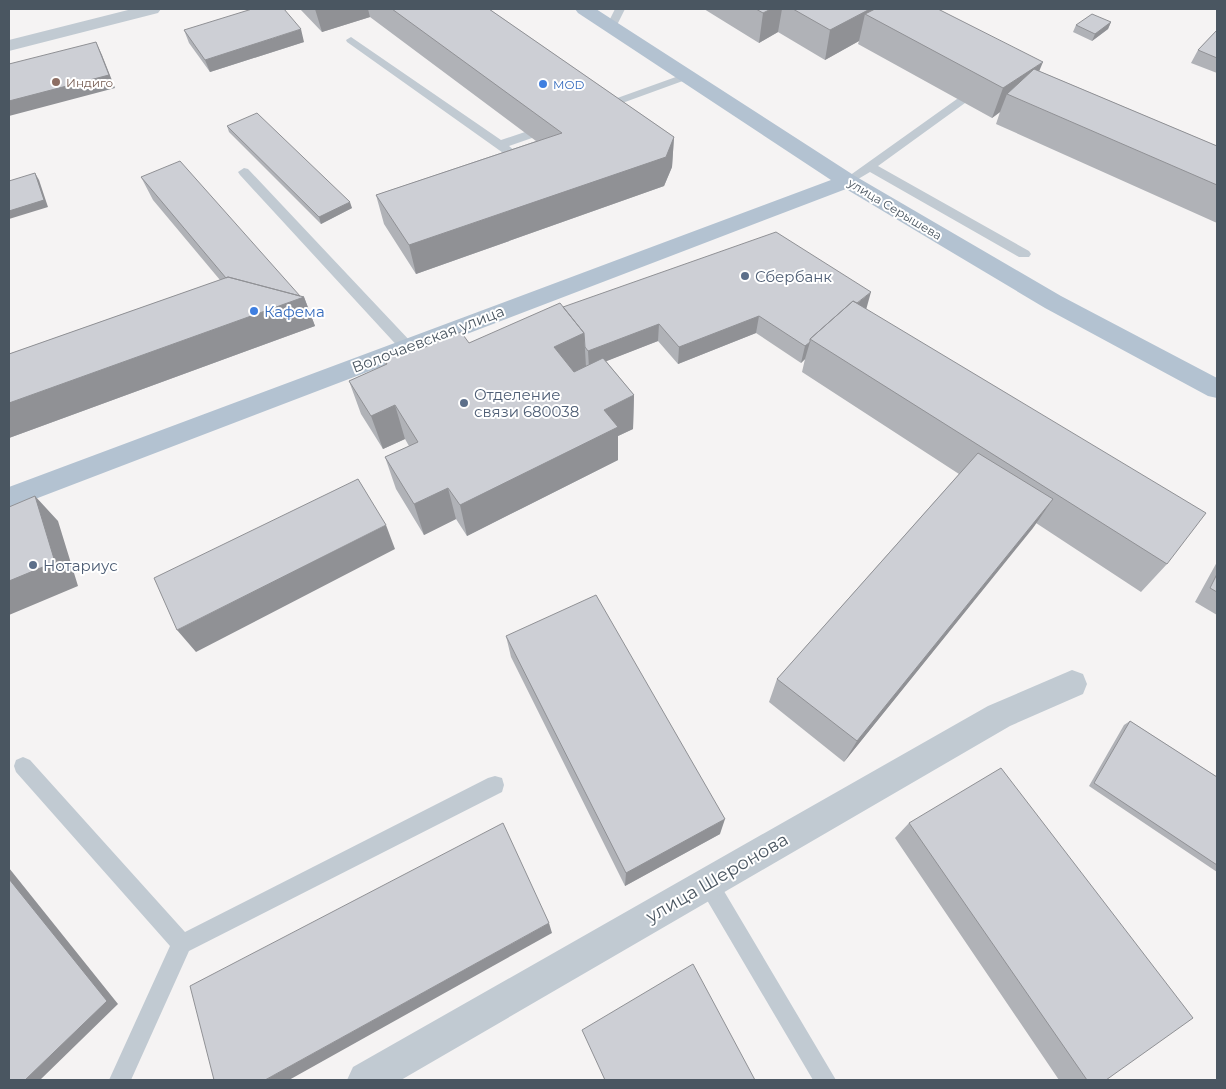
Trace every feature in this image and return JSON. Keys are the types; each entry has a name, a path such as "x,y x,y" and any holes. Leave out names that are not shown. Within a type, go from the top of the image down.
{"main road":[{"name":"улица Серышева","path":"584,9 848,181 1053,302 1217,389"},
{"name":"Волочаевская улица","path":"9,498 848,181"}],"street":[{"path":"9,46 152,9"},
{"name":"улица Шеронова","path":"366,1080 999,716 1072,684"}],"lane":[{"path":"611,27 620,9"},
{"path":"351,40 515,156 492,165"},
{"path":"592,110 687,76"},
{"path":"848,181 961,101"},
{"path":"499,145 528,135"},
{"path":"869,166 1024,254"},
{"path":"244,172 407,347"},
{"path":"23,766 182,944"},
{"path":"120,1080 182,944 495,785"},
{"path":"708,883 825,1080"}],"building":[{"path":"252,9 284,9 301,29 205,60 184,30"},
{"path":"392,9 489,9 674,137 666,157 409,245 376,195 562,133"},
{"path":"756,9 771,9 763,13"},
{"path":"793,9 870,9 830,30"},
{"path":"875,9 938,9 1043,62 1003,88 865,14"},
{"path":"1092,14 1111,22 1095,34 1076,25"},
{"path":"1217,30 1217,58 1198,50"},
{"path":"96,42 109,75 9,101 9,64"},
{"path":"1034,69 1217,146 1217,185 1007,94"},
{"path":"257,113 350,202 319,217 227,126"},
{"path":"180,161 300,296 226,278 141,177"},
{"path":"35,173 44,200 9,211 9,181"},
{"path":"776,232 871,292 857,303 853,301 810,339 810,342 805,346 759,316 679,347 659,324 588,351 585,347 584,333 563,307"},
{"path":"228,277 304,297 9,403 9,354"},
{"path":"853,301 1206,513 1167,564 810,339"},
{"path":"560,303 584,333 554,347 574,372 603,358 634,395 604,410 618,427 460,505 448,488 414,504 385,457 418,442 395,405 371,416 349,381 387,364 383,357 419,342 423,348 461,332 469,343"},
{"path":"978,453 1053,499 857,741 777,679"},
{"path":"358,479 386,525 177,630 154,578"},
{"path":"35,496 55,562 9,581 9,507"},
{"path":"1217,574 1217,592 1210,588"},
{"path":"596,595 725,819 626,873 506,636"},
{"path":"1130,721 1217,777 1217,865 1094,783"},
{"path":"1001,768 1193,1018 1106,1080 1087,1080 909,823"},
{"path":"503,823 549,923 265,1080 214,1080 190,986"},
{"path":"9,879 107,1001 25,1080 9,1080"},
{"path":"693,964 755,1080 605,1080 582,1030"}],"place":[{"name":"Индиго","path":"56,82"},
{"name":"MOD","path":"543,84"},
{"name":"Сбербанк","path":"745,276"},
{"name":"Кафема","path":"254,311"},
{"name":"Отделение связи 680038","path":"464,403"},
{"name":"Нотариус","path":"33,565"}]}
